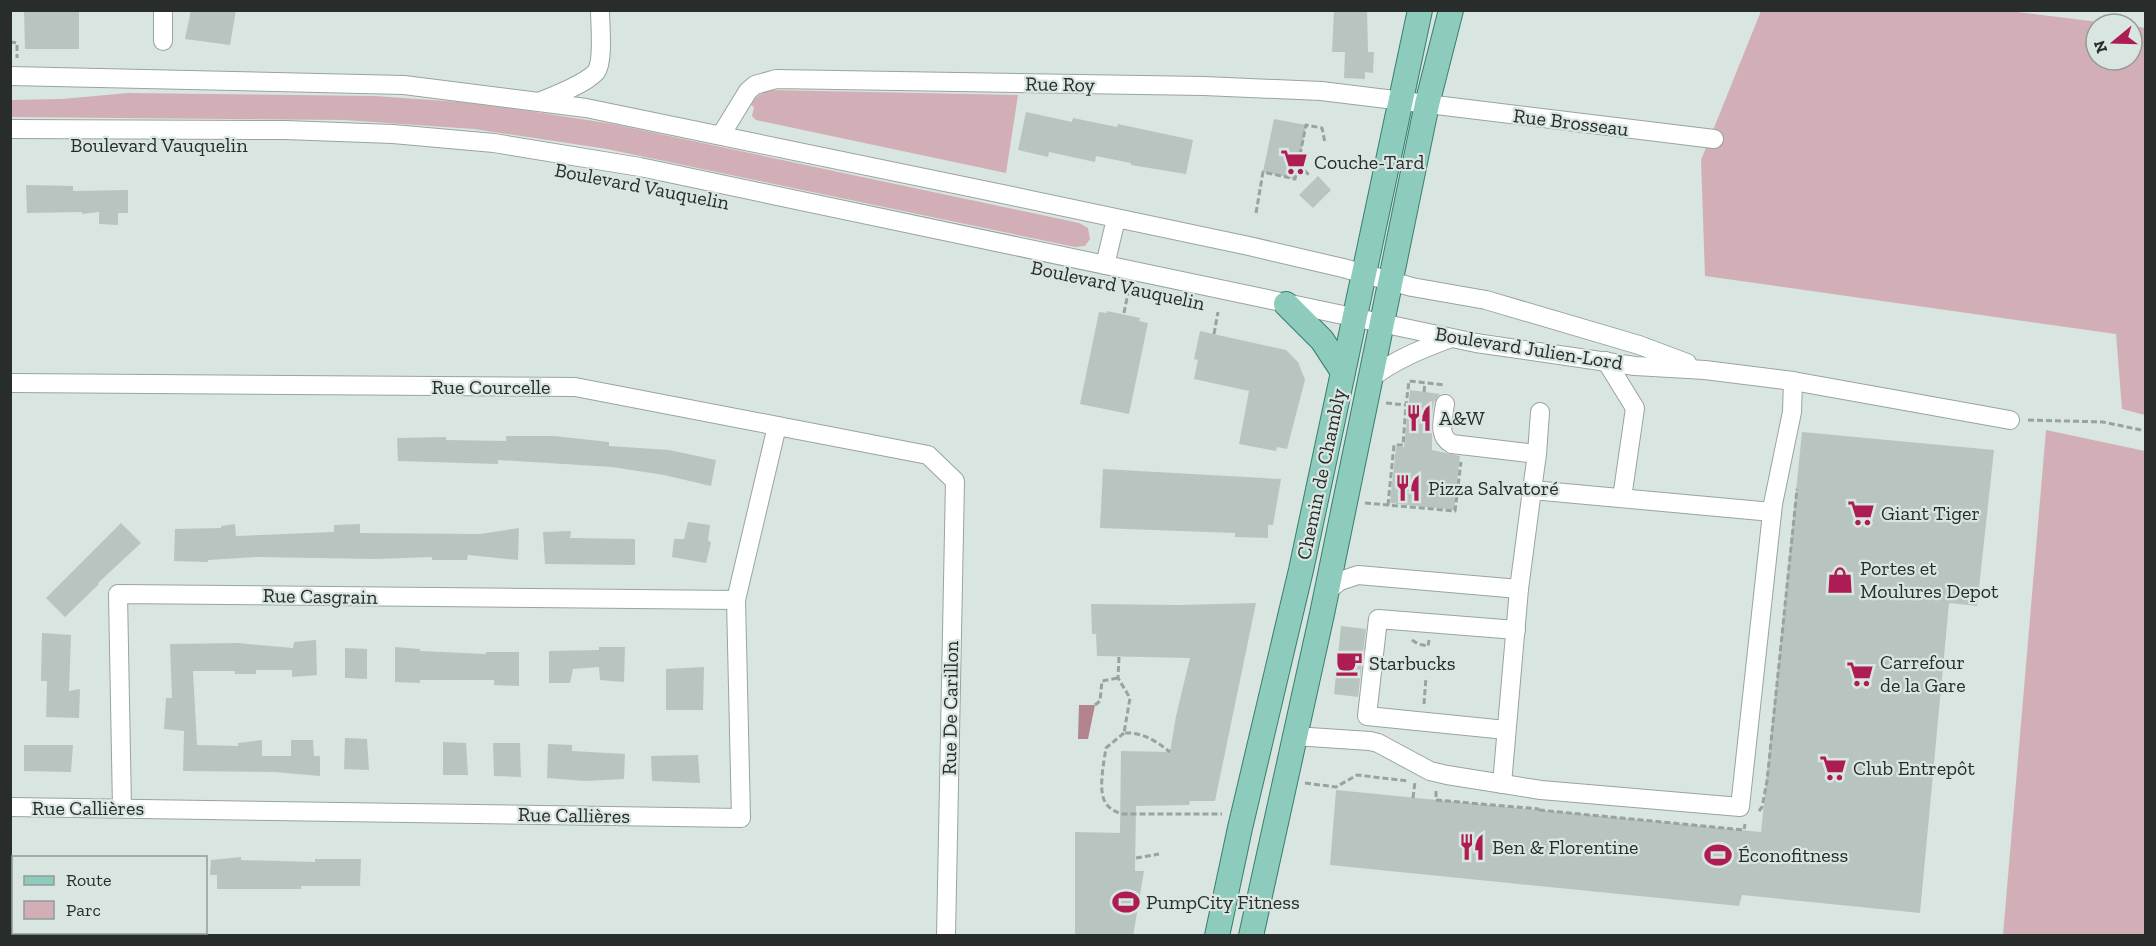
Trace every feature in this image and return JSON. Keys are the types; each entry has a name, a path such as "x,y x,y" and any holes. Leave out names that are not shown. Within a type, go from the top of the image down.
{"main road":[{"name":"Chemin de Chambly","path":"1217,936 1298,581 1420,10"},
{"name":"Chemin de Chambly","path":"1251,936 1326,592 1427,104 1451,10"},
{"path":"1286,304 1322,340 1343,372"}],"street":[{"path":"163,10 163,41"},
{"path":"541,102 595,72 600,60 600,10"},
{"path":"14,68 404,85 586,108 1249,246 1364,274"},
{"name":"Rue Roy","path":"721,135 748,91 754,85 776,79 1204,86 1321,91 1427,104"},
{"name":"Rue Brosseau","path":"1427,104 1714,139"},
{"name":"Boulevard Vauquelin","path":"10,129 314,131 483,141 640,167 1354,317"},
{"name":"Boulevard Vauquelin","path":"1105,265 1116,219"},
{"name":"Boulevard Julien-Lord","path":"1364,274 1514,307 1639,345 1705,370"},
{"name":"Boulevard Julien-Lord","path":"1354,317 1497,346 1635,366 1705,370 1793,381 2010,420"},
{"path":"1371,378 1409,354 1451,338"},
{"path":"1606,361 1635,408 1622,498"},
{"path":"1294,736 1370,741 1430,771 1502,784 1542,790 1740,807 1772,512 1792,412 1793,381"},
{"name":"Rue Courcelle","path":"10,383 574,387 928,455 955,481"},
{"path":"1444,404 1442,434 1444,440 1452,444 1537,454"},
{"path":"1502,784 1519,589 1537,454 1540,412"},
{"name":"Rue Callières","path":"10,807 741,818 736,600 777,426"},
{"name":"Rue De Carillon","path":"946,936 955,481"},
{"path":"1532,490 1772,512"},
{"path":"1326,592 1340,581 1358,575 1519,589"},
{"name":"Rue Casgrain","path":"122,808 118,594 736,600"},
{"path":"1506,730 1367,717 1378,620 1516,630"}],"path":[{"path":"10,42 17,43 14,68"},
{"path":"1256,213 1263,172 1295,179 1306,125 1322,128 1325,143"},
{"path":"1298,164 1309,175"},
{"path":"1124,313 1128,293"},
{"path":"1214,334 1218,312"},
{"path":"1388,505 1394,445 1403,445 1409,381 1443,384"},
{"path":"1424,392 1425,383"},
{"path":"1379,402 1406,405"},
{"path":"2047,419 2103,422 2145,431"},
{"path":"1357,502 1455,511 1462,457"},
{"path":"1418,644 1428,646"},
{"path":"1119,657 1118,678 1130,698 1124,733"},
{"path":"1424,704 1426,677"},
{"path":"1095,705 1100,701 1102,681 1118,678"},
{"path":"1170,752 1152,738 1124,733 1106,748 1102,776 1104,801 1111,809 1121,814 1230,814"},
{"path":"1284,780 1336,787 1357,774 1426,782"},
{"path":"1413,798 1415,782"},
{"path":"1437,783 1436,800 1525,809"},
{"path":"1539,810 1630,819"},
{"path":"1136,858 1159,854"}],"green space":[{"path":"2001,10 2084,20 2084,72 2144,72 2145,28 2145,415 2122,409 2116,334 1705,276 1701,160 1761,11"},
{"path":"771,90 1018,95 1006,173 756,120 752,116 754,107 751,105 759,95"},
{"path":"128,93 375,96 460,102 523,110 613,124 1079,223 1088,228 1090,239 1085,246 1075,247 607,149 474,129 344,120 11,117 11,100 62,99"},
{"path":"2046,430 2145,451 2145,935 2003,935"}],"shaded area":[{"path":"1079,705 1095,705 1088,739 1078,739"}],"building":[{"path":"24,10 79,10 79,49 25,49"},
{"path":"191,10 236,10 230,45 185,39"},
{"path":"1334,10 1367,10 1368,52 1374,52 1373,73 1365,72 1365,79 1344,78 1345,52 1332,52"},
{"path":"1026,112 1072,122 1073,118 1117,127 1118,124 1193,140 1186,174 1131,165 1131,163 1096,156 1095,162 1049,152 1048,157 1018,150"},
{"path":"1274,119 1306,125 1296,179 1263,172"},
{"path":"1318,176 1331,190 1313,208 1299,195"},
{"path":"26,185 73,186 73,191 128,190 128,213 118,213 118,225 99,224 99,212 27,213"},
{"path":"1107,311 1140,318 1139,321 1148,323 1129,414 1080,404 1099,312 1107,313"},
{"path":"1200,331 1286,350 1298,362 1305,380 1287,449 1277,447 1276,451 1239,444 1249,391 1194,379 1198,360 1194,359"},
{"path":"1410,390 1440,394 1434,402 1432,414 1432,450 1460,456 1454,510 1390,503 1396,447 1404,447"},
{"name":"Carrefour de la Gare","path":"1802,432 1994,450 1977,606 1949,603 1920,913 1742,895 1739,906 1330,865 1336,790 1761,832"},
{"path":"506,436 554,436 609,442 609,446 669,450 716,460 711,486 664,475 612,467 498,460 498,464 398,461 397,438 446,437 446,440 506,441"},
{"path":"1103,469 1281,479 1273,525 1268,525 1268,538 1235,537 1235,533 1100,528"},
{"path":"688,522 710,525 708,540 711,543 706,563 672,557 674,539 684,539"},
{"path":"121,523 141,543 65,617 46,598"},
{"path":"235,524 236,536 334,532 334,525 360,524 360,533 480,534 519,528 518,560 468,555 467,560 432,560 432,557 376,559 257,557 208,560 208,562 174,561 175,529 221,528 221,526"},
{"path":"571,531 570,538 635,539 635,565 545,564 543,532"},
{"path":"1256,603 1215,801 1190,801 1189,805 1136,806 1135,871 1144,871 1133,936 1075,936 1075,832 1120,833 1121,751 1170,752 1190,658 1097,656 1096,634 1092,634 1091,604"},
{"path":"1341,626 1366,629 1358,697 1334,694"},
{"path":"42,633 71,635 69,691 80,689 79,718 46,717 47,681 41,681"},
{"path":"316,640 317,675 292,677 292,670 256,670 256,674 235,674 235,671 193,671 197,745 238,746 238,743 262,740 262,756 291,756 291,740 313,740 314,756 320,756 320,776 275,772 183,771 184,731 164,729 166,698 172,698 170,644 238,643 293,648 294,642"},
{"path":"395,647 420,649 420,651 486,654 486,652 519,652 519,686 494,685 494,680 395,682"},
{"path":"599,647 625,647 624,682 600,680 599,667 573,669 570,683 549,683 549,651 599,650"},
{"path":"345,648 367,649 367,679 345,678"},
{"path":"704,667 703,710 666,710 666,669"},
{"path":"345,738 367,739 369,770 344,769"},
{"path":"443,742 466,743 468,775 443,775"},
{"path":"493,743 520,743 521,777 494,776"},
{"path":"548,744 572,745 572,751 625,754 624,779 586,781 547,778"},
{"path":"24,745 73,745 71,772 24,771"},
{"path":"698,755 700,783 652,781 651,756"},
{"path":"241,857 241,860 315,862 315,859 361,859 360,886 217,889 217,875 210,875 211,860"}],"place":[{"name":"Couche-Tard","path":"1294,162"},
{"name":"A&W","path":"1419,418"},
{"name":"Pizza Salvatoré","path":"1408,488"},
{"name":"Giant Tiger","path":"1861,513"},
{"name":"Portes et Moulures Depot","path":"1840,580"},
{"name":"Starbucks","path":"1349,663"},
{"name":"Carrefour de la Gare","path":"1860,674"},
{"name":"Club Entrepôt","path":"1833,768"},
{"name":"Ben & Florentine","path":"1472,847"},
{"name":"Éconofitness","path":"1718,855"},
{"name":"PumpCity Fitness","path":"1126,902"}]}
